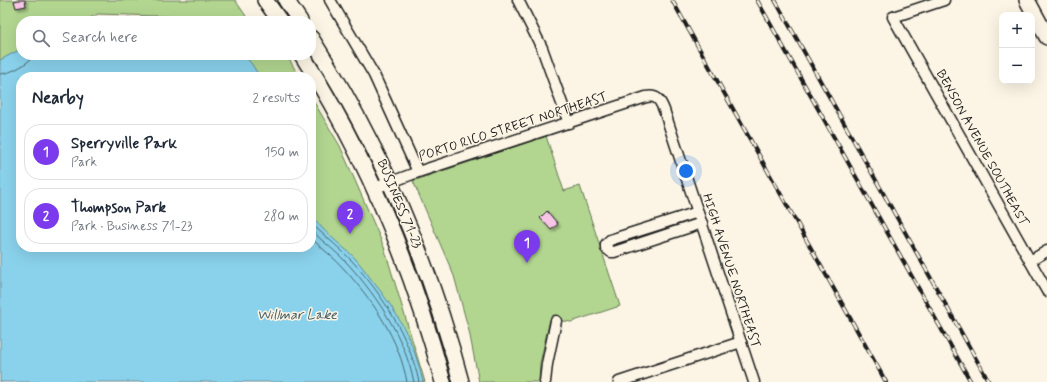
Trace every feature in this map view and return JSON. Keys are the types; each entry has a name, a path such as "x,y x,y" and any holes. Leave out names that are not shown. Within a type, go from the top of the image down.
{"highway":[{"path":"264,0 276,16"},
{"path":"286,0 297,16"},
{"path":"1026,0 1047,37"},
{"name":"BUSINESS 71-23","path":"316,46 350,102 390,182 419,251 434,292 461,382"},
{"name":"BUSINESS 71-23","path":"305,60 312,72"},
{"name":"BUSINESS 71-23","path":"316,79 343,124 375,188 419,298 444,382"}],"street":[{"path":"330,0 374,75 418,172"},
{"path":"518,0 542,48 569,123"},
{"name":"BENSON AVENUE SOUTHEAST","path":"944,0 893,17 1047,292"},
{"name":"PORTO RICO STREET NORTHEAST","path":"375,188 418,172 646,97 652,96 660,100"},
{"name":"HIGH AVENUE NORTHEAST","path":"660,100 754,382"},
{"path":"698,212 610,240 606,248 611,252 614,252 702,223"},
{"path":"1030,261 1047,251"},
{"path":"545,382 547,364 556,321"},
{"path":"620,382 741,342"}],"green space":[{"path":"0,0 235,0 246,16 98,14 94,16 16,16 16,58 0,66"},
{"path":"214,60 290,60 296,72 221,72"},
{"path":"316,105 340,146 384,247 425,382 410,382 316,229"},
{"path":"546,136 564,191 580,186 620,306 571,322 550,319 540,363 539,382 479,382 469,331 454,276 413,181"}],"water":[{"name":"Willmar Lake","path":"16,52 16,60 248,60 257,72 16,72 16,252 316,252 316,221 354,257 397,315 415,353 423,382 0,382 0,60"}],"building":[{"path":"25,0 26,6 16,8 14,1"},
{"path":"547,211 558,224 551,230 540,218"}],"railway":[{"path":"672,0 886,382"},
{"path":"757,0 971,382"},
{"path":"775,0 989,382"}],"place":[{"name":"Thompson Park","path":"350,234"},
{"name":"Sperryville Park","path":"527,263"}]}
